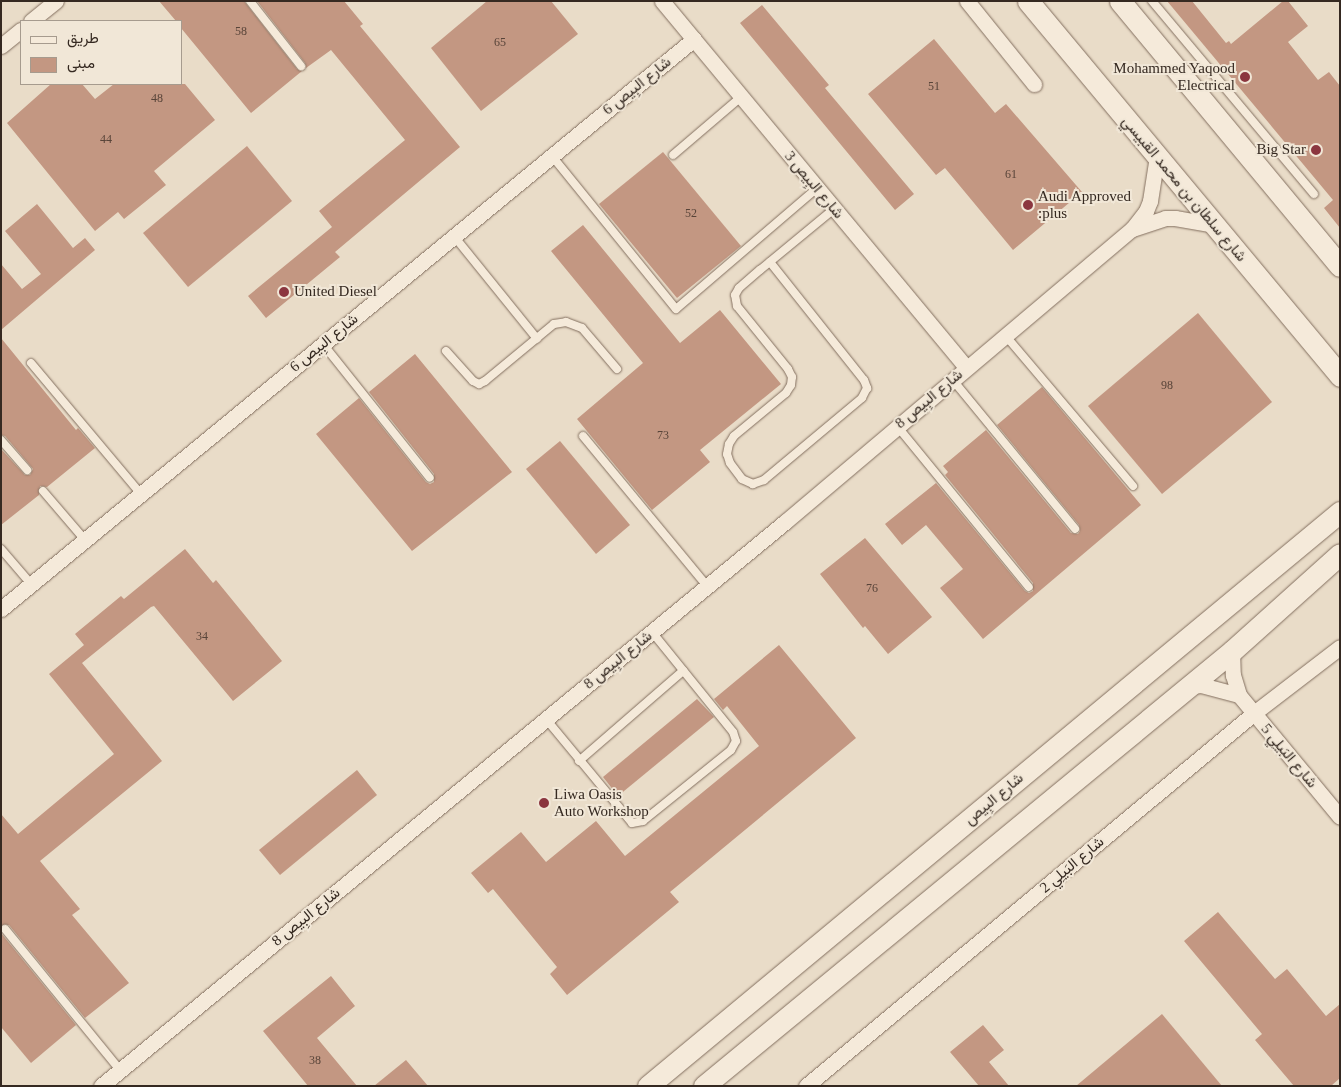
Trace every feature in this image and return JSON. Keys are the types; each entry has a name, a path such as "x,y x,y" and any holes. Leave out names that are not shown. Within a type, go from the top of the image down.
{"street":[{"path":"32,20 56,1"},
{"name":"شارع البِيص 3","path":"662,1 966,367"},
{"path":"967,1 1034,84"},
{"name":"شارع سلطان بن محمد القبيسي","path":"1028,1 1340,376"},
{"path":"1120,1 1340,266"},
{"path":"1,46 20,31"},
{"name":"شارع البِيص 6","path":"1,609 694,39"},
{"name":"شارع البِيص 8","path":"101,1086 652,632 1132,229 1146,211 1150,200 1157,156"},
{"name":"شارع البِيص 8","path":"1132,229 1165,218 1176,218 1215,225"},
{"name":"شارع البِيص","path":"648,1086 1340,512"},
{"path":"704,1086 1232,651 1340,554"},
{"name":"شارع البَيلِي 2","path":"813,1084 1254,713 1340,647"},
{"name":"شارع البَيلِي 5","path":"1232,651 1233,675 1239,695 1340,817"},
{"path":"1190,686 1201,685 1239,695"}],"lane":[{"path":"250,1 302,66"},
{"path":"1152,1 1314,194"},
{"path":"673,155 741,97"},
{"path":"552,156 676,309 817,188"},
{"path":"770,262 864,380 867,388 862,398 764,480 753,484 742,480 730,463 727,454 729,444 734,436 786,392 791,385 792,377 788,369 736,306 734,299 739,288 770,262 834,209"},
{"path":"454,236 537,338"},
{"path":"446,351 473,382 479,384 560,322 578,324 617,369"},
{"path":"1005,335 1133,486"},
{"path":"323,344 430,478"},
{"path":"32,363 142,494"},
{"path":"952,379 1075,529"},
{"path":"897,426 1029,586"},
{"path":"582,436 707,586"},
{"path":"1,440 26,470"},
{"path":"43,491 85,540"},
{"path":"1,548 31,584"},
{"path":"546,719 628,822 636,824 732,750 736,741 734,732 652,632"},
{"path":"579,760 683,671"},
{"path":"5,929 120,1070"}],"building":[{"path":"159,1 244,1 297,69 302,71 251,113 182,29 182,20 175,20"},
{"path":"257,1 344,1 363,24 360,26 460,147 335,252 340,257 266,318 248,296 332,227 319,211 405,140 331,50 306,68 305,63"},
{"path":"487,1 551,1 578,34 481,111 431,48"},
{"path":"1167,1 1192,1 1226,43 1229,41 1231,44 1283,1 1288,1 1308,26 1288,42 1318,80 1329,72 1340,86 1340,228 1324,208 1333,200"},
{"path":"762,5 829,85 825,88 914,194 895,210 740,23"},
{"path":"934,39 995,113 1006,104 1082,192 1013,250 945,168 936,175 868,94"},
{"path":"185,84 215,120 154,171 166,185 124,219 118,212 95,231 7,123 50,85 83,85 95,99 113,85"},
{"path":"247,146 292,201 188,287 143,233"},
{"path":"663,152 741,246 677,298 599,204"},
{"path":"37,204 73,248 85,238 95,250 1,330 1,264 22,289 41,274 5,231"},
{"path":"583,225 680,343 720,310 781,384 700,450 710,462 652,510 577,419 643,363 551,251"},
{"path":"1198,313 1272,402 1162,494 1088,406"},
{"path":"1,338 76,430 78,428 95,448 47,487 40,486 39,495 1,525 1,449 25,475 30,475 33,469 5,436 1,435"},
{"path":"415,354 512,472 412,551 316,434 359,398 426,482 430,484 434,482 434,474 369,392"},
{"path":"1042,387 1141,505 983,639 940,588 963,569 926,525 902,545 885,524 936,483 1025,591 1029,593 1033,591 1033,583 945,475 948,472 943,466 986,430 1071,533 1078,534 1080,531 1079,525 997,425"},
{"path":"560,441 630,525 596,554 526,469"},
{"path":"865,538 932,617 888,654 865,626 863,628 820,574"},
{"path":"185,549 213,583 216,580 282,661 233,701 154,606 82,663 162,761 40,861 80,909 72,915 129,983 85,1018 9,925 1,925 1,814 18,834 114,754 49,674 84,645 75,634 121,596 124,599"},
{"path":"779,645 856,738 670,892 679,902 567,995 550,974 557,967 493,889 488,893 471,873 521,832 546,862 596,821 625,856 759,746 727,706 723,710 714,699"},
{"path":"697,699 714,717 618,796 603,777"},
{"path":"357,770 377,795 280,875 259,850"},
{"path":"1218,912 1275,979 1287,969 1326,1016 1340,1004 1340,1078 1331,1086 1294,1086 1255,1040 1262,1034 1184,941"},
{"path":"1,933 76,1025 31,1063 1,1027"},
{"path":"331,976 355,1006 317,1038 357,1086 308,1086 263,1031"},
{"path":"1162,1014 1222,1086 1076,1086"},
{"path":"983,1025 1004,1050 989,1062 1009,1086 979,1086 950,1052"},
{"path":"406,1060 428,1086 374,1086"}],"place":[{"name":"Mohammed Yaqood Electrical","path":"1245,77"},
{"name":"Big Star","path":"1316,150"},
{"name":"Audi Approved :plus","path":"1028,205"},
{"name":"United Diesel","path":"284,292"},
{"name":"Liwa Oasis Auto Workshop","path":"544,803"}]}
